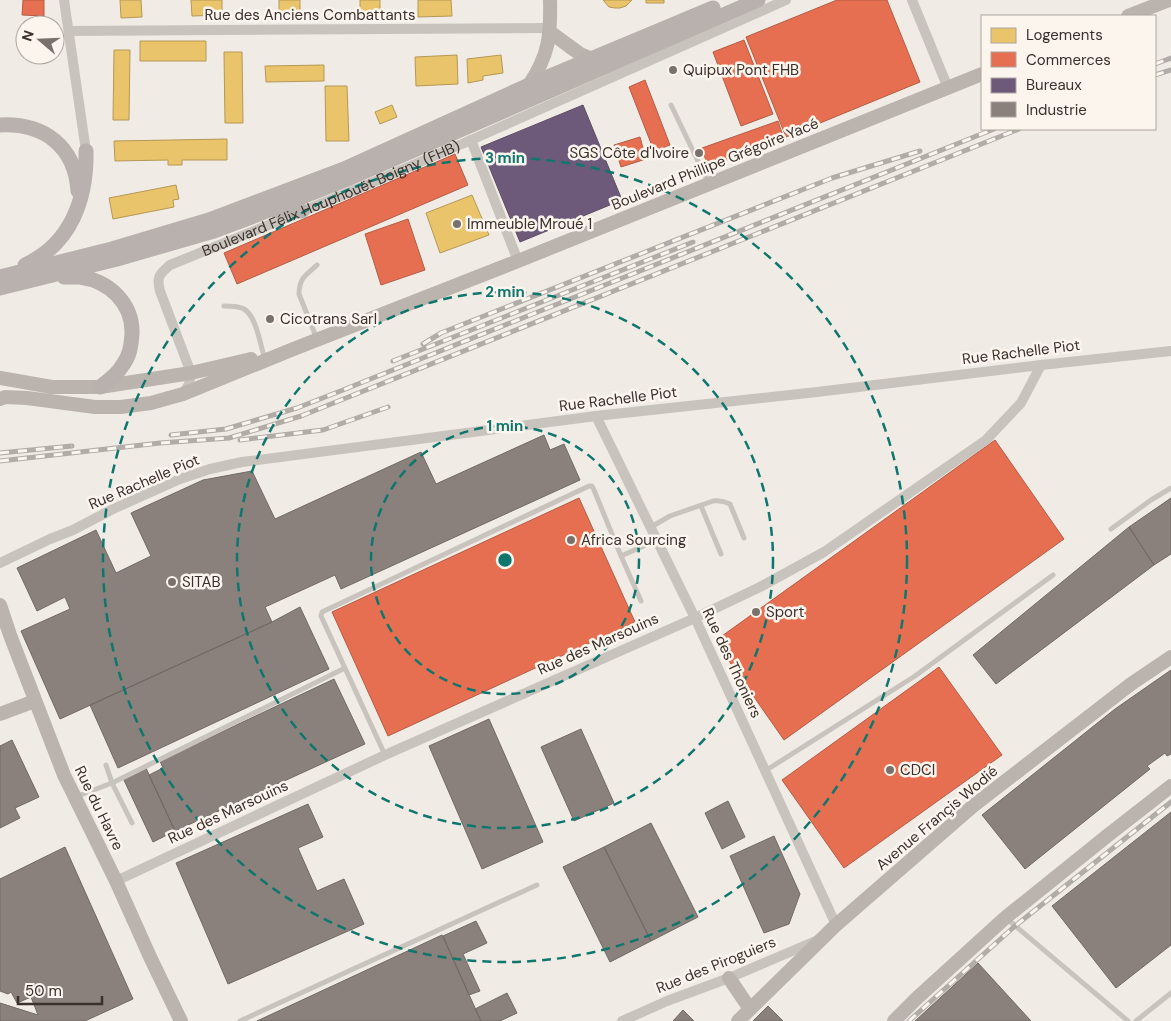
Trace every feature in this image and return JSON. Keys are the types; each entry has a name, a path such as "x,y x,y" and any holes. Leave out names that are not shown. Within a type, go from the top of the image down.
{"main road":[{"name":"Boulevard Félix Houphouët Boigny (FHB)","path":"0,276 112,249 209,220 344,169 530,86 732,0"},
{"name":"Boulevard Félix Houphouët Boigny (FHB)","path":"0,288 117,259 214,231 395,159 758,0"},
{"path":"0,125 25,126 39,130 52,138 64,150 74,168 78,178 80,204"},
{"path":"0,276 43,255 53,247 67,229 80,204 87,170 86,151"},
{"path":"269,210 302,211"},
{"path":"45,277 80,278 96,282 111,290 121,299 130,314 132,330 130,353 113,377 100,387"}],"street":[{"path":"64,0 86,151"},
{"path":"530,86 544,58 550,30 550,0"},
{"name":"Boulevard Félix Houphouët Boigny (FHB)","path":"191,373 159,286 160,273 170,265 355,190 786,0"},
{"path":"912,0 948,88"},
{"path":"1131,15 1169,0"},
{"path":"550,30 580,54 592,59"},
{"name":"Rue des Anciens Combattants","path":"69,31 550,30"},
{"name":"Boulevard Phillipe Grégoire Yacé","path":"0,399 5,397 27,398 95,407 121,407 151,403 183,394 981,74"},
{"path":"471,140 518,261"},
{"name":"Boulevard Phillipe Grégoire Yacé","path":"0,378 52,387 100,387 191,373 291,350"},
{"name":"Rue Rachelle Piot","path":"0,563 50,538 73,530 180,479 210,469 242,462 596,416 808,393 1041,364 1171,351"},
{"name":"Rue des Marsouins","path":"116,881 385,755 694,618 760,587 824,552 986,440 1021,403 1041,364"},
{"path":"183,394 189,384 191,373"},
{"name":"Rue des Thoniers","path":"596,416 694,618 836,925"},
{"name":"Rue du Havre","path":"0,605 64,775 181,1021"},
{"name":"Avenue Françis Wodié","path":"738,1021 836,925 972,806 1132,684 1171,657"},
{"path":"0,714 35,701"},
{"path":"894,1021 1006,918 1171,786"},
{"name":"Rue des Piroguiers","path":"622,1021 822,939"},
{"path":"729,978 750,1009"}],"lane":[{"path":"671,106 709,184"},
{"path":"317,265 302,278 299,294 317,340"},
{"path":"224,306 242,308 246,311 253,321 264,356"},
{"path":"385,755 321,616 322,612 589,486 592,486 594,490 641,602"},
{"path":"1111,529 1171,488"},
{"path":"651,527 670,516 719,500 730,504 744,538"},
{"path":"701,506 721,554"},
{"path":"621,556 657,540"},
{"path":"765,771 915,676 1053,575"},
{"path":"75,797 112,782 345,668"},
{"path":"106,765 132,823"},
{"path":"240,1021 537,885"},
{"path":"1006,918 1128,1021"},
{"path":"1136,1021 1171,993"}],"building: Logements":[{"path":"120,0 141,0 142,17 121,18"},
{"path":"191,0 222,0 222,15 192,16"},
{"path":"279,0 300,0 300,16 279,16"},
{"path":"360,0 380,0 380,16 360,16"},
{"path":"418,0 451,0 452,16 418,17"},
{"path":"603,0 632,0 626,6 615,8 609,7"},
{"path":"646,0 664,0 664,3 646,3"},
{"path":"140,41 206,41 206,61 140,61"},
{"path":"114,50 130,50 129,120 113,120"},
{"path":"224,52 242,52 243,123 225,123"},
{"path":"457,55 458,84 416,86 415,57"},
{"path":"501,55 503,73 483,76 483,80 468,83 467,59"},
{"path":"324,65 324,81 266,82 265,66"},
{"path":"325,86 347,86 349,141 326,141"},
{"path":"392,105 397,117 380,124 375,112"},
{"path":"227,139 227,160 182,160 182,165 168,165 168,160 115,161 114,141"},
{"path":"176,185 179,199 173,200 174,207 113,219 109,198"},
{"name":"Immeuble Mroué 1","path":"472,195 489,235 440,253 426,213"}],"building: Commerces":[{"path":"23,0 44,0 44,15 22,15"},
{"path":"837,0 887,0 920,82 786,137 746,37"},
{"path":"744,40 773,114 741,126 713,52"},
{"path":"645,80 670,145 654,151 629,87"},
{"path":"778,121 784,139 708,167 702,148"},
{"path":"640,137 646,159 621,167 614,145"},
{"path":"455,154 468,185 237,284 224,253"},
{"path":"408,219 425,270 381,285 365,234"},
{"path":"995,440 1064,539 784,740 715,641"},
{"path":"579,498 635,622 388,736 332,612"},
{"path":"939,667 1002,755 844,868 782,780"}],"building: Bureaux":[{"path":"583,105 622,200 520,242 481,147"}],"building: Industrie":[{"name":"SITAB","path":"544,435 550,450 564,444 580,480 341,589 335,575 265,607 272,622 60,719 21,631 70,609 65,597 37,611 17,568 96,530 116,573 151,556 131,513 203,480 252,471 275,519 421,452 436,484"},
{"path":"1171,498 1171,554 1154,565 1129,527"},
{"path":"1129,527 1154,565 996,684 973,655"},
{"path":"300,607 329,669 118,768 90,705 272,622"},
{"path":"1171,670 1171,754 1167,756 1165,753 1147,766 1150,769 1025,869 982,815 1115,709"},
{"path":"334,679 365,744 175,831 149,775 163,768 160,761"},
{"path":"489,719 543,842 482,869 429,746"},
{"path":"581,729 614,803 574,821 541,747"},
{"path":"12,740 39,797 15,808 20,818 0,828 0,746"},
{"path":"146,768 175,831 153,842 123,778"},
{"path":"728,801 745,837 722,849 705,813"},
{"path":"308,804 323,837 298,848 317,891 344,879 364,924 228,984 176,863"},
{"path":"1171,812 1171,945 1116,988 1052,906"},
{"path":"651,823 698,917 651,941 604,847"},
{"path":"774,836 800,894 789,924 764,933 730,856"},
{"path":"65,847 133,999 85,1021 0,1021 0,1003 38,1015 31,997 17,1003 11,992 8,994 0,991 0,879"},
{"path":"604,847 651,941 610,962 563,867"},
{"path":"476,921 487,943 463,954 480,991 469,995 443,936"},
{"path":"442,935 481,1021 257,1021"},
{"path":"978,963 1031,1021 915,1021"},
{"path":"507,993 517,1013 500,1021 481,1021 475,1009"},
{"path":"768,1006 783,1021 753,1021"},
{"path":"683,1010 694,1021 673,1021"}],"railway":[{"path":"1156,64 1171,58"},
{"path":"1156,75 1171,70"},
{"path":"171,435 226,429 297,408 992,130"},
{"path":"0,461 160,443 229,438 301,416 1016,130"},
{"path":"423,344 441,333 832,178 920,151"},
{"path":"393,361 693,242"},
{"path":"240,440 323,430 388,407"},
{"path":"0,453 72,446"},
{"path":"909,1021 1015,926 1171,802"}],"place":[{"name":"Quipux Pont FHB","path":"673,70"},
{"name":"SGS Côte d'Ivoire","path":"699,153"},
{"name":"Immeuble Mroué 1","path":"457,224"},
{"name":"Cicotrans Sarl","path":"270,319"},
{"name":"Africa Sourcing","path":"571,540"},
{"name":"SITAB","path":"172,582"},
{"name":"Sport","path":"756,612"},
{"name":"CDCI","path":"890,770"}]}
